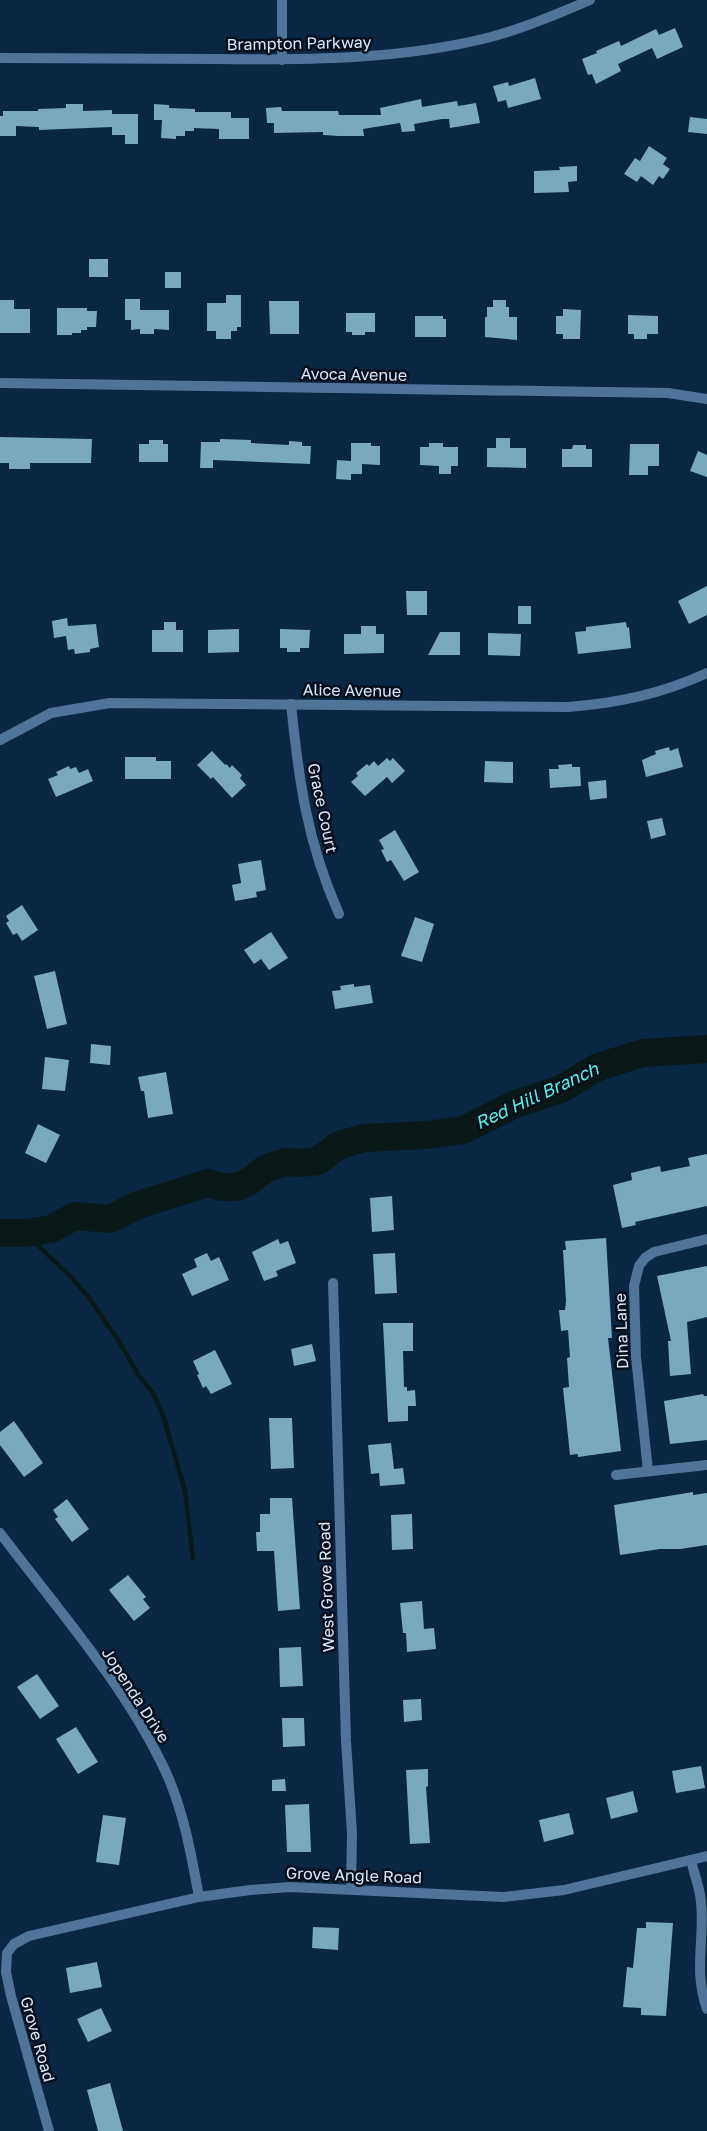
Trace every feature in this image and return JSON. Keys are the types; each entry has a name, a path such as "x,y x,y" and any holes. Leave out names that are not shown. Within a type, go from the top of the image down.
{"street":[{"path":"282,0 282,60"},
{"name":"Brampton Parkway","path":"0,58 282,60 348,58 443,48 500,34 541,21 590,0"},
{"name":"Avoca Avenue","path":"0,383 668,394 707,399"},
{"name":"Alice Avenue","path":"0,740 51,713 110,703 568,707 611,703 644,696 683,684 707,673"},
{"name":"Grace Court","path":"292,704 298,775 306,816 324,881 339,914"},
{"name":"Dina Lane","path":"648,1471 636,1357 634,1286 638,1266 654,1252 707,1239"},
{"name":"West Grove Road","path":"333,1283 345,1701 352,1833 351,1889"},
{"path":"616,1475 707,1465"},
{"name":"Jopenda Drive","path":"0,1534 110,1678 163,1766 190,1845 199,1897"},
{"name":"Grove Angle Road","path":"7,1953 14,1944 29,1936 199,1897 290,1887 503,1897 534,1895 564,1890 707,1856"},
{"path":"691,1860 701,1902 702,1995 707,2009"},
{"name":"Grove Road","path":"7,1953 6,1972 11,1996 49,2131"}],"building":[{"path":"675,28 683,47 657,59 652,48 618,64 621,71 596,84 592,74 588,75 582,59 597,53 596,51 619,41 621,46 656,29 659,35"},
{"path":"535,78 541,99 508,108 506,100 498,102 493,86 508,82 509,86"},
{"path":"421,99 422,107 457,101 458,106 476,103 480,123 450,128 449,119 442,119 414,124 415,131 402,132 400,123 363,129 364,136 338,136 323,135 323,132 274,133 274,123 267,123 266,108 281,107 282,111 338,111 339,115 381,115 380,108"},
{"path":"66,104 83,104 83,111 112,110 112,114 138,114 138,144 125,144 125,135 112,135 112,127 39,130 39,127 16,126 16,136 0,136 0,116 3,116 3,111 38,111 38,109 66,108"},
{"path":"154,104 169,105 169,108 195,109 195,112 231,112 231,118 249,118 249,139 219,139 219,129 194,128 194,131 185,131 185,136 176,136 176,139 161,138 162,120 154,120"},
{"path":"690,117 707,119 707,134 688,132"},
{"path":"649,146 667,158 663,164 670,169 663,179 659,176 653,185 641,176 637,182 624,174 635,158 640,161"},
{"path":"577,166 577,181 568,182 569,192 534,193 534,171 560,170 559,167"},
{"path":"89,259 108,259 108,277 89,277"},
{"path":"165,272 181,272 181,288 165,288"},
{"path":"226,295 241,295 241,327 237,327 237,331 231,331 231,339 216,339 216,331 207,331 207,303 226,303"},
{"path":"125,299 140,299 140,310 169,310 169,330 154,329 154,334 140,334 140,329 131,330 131,320 125,320"},
{"path":"0,300 14,300 14,309 30,309 30,333 0,333"},
{"path":"493,300 506,300 506,307 509,307 509,317 517,317 517,340 485,337 487,307 493,307"},
{"path":"269,301 299,301 299,334 270,334"},
{"path":"57,308 87,308 87,311 97,311 96,327 87,327 87,330 81,330 81,333 72,333 72,335 57,335"},
{"path":"563,309 581,310 580,339 563,339 563,334 556,334 556,316 563,316"},
{"path":"346,313 375,313 375,332 365,332 365,335 352,335 352,332 346,332"},
{"path":"628,315 658,316 658,334 647,334 647,339 634,339 634,334 628,334"},
{"path":"415,316 443,316 443,319 446,319 446,337 415,337"},
{"path":"0,437 92,439 91,463 30,463 30,469 9,469 9,463 0,463"},
{"path":"496,438 510,438 510,448 526,448 526,468 487,467 487,448 496,448"},
{"path":"220,439 251,440 251,443 289,445 289,441 302,442 302,446 311,446 310,464 213,460 213,468 200,468 201,442 220,442"},
{"path":"149,440 163,440 163,444 168,444 168,462 139,462 139,444 149,444"},
{"path":"351,443 371,443 371,446 380,446 380,465 362,464 362,474 351,474 351,480 336,479 337,460 351,461"},
{"path":"429,443 443,443 443,447 458,447 458,466 451,466 451,474 439,474 439,466 420,465 420,447 429,447"},
{"path":"630,444 659,444 659,466 648,466 648,475 629,475"},
{"path":"573,445 586,445 586,449 592,449 592,467 562,467 562,449 572,449"},
{"path":"698,451 707,455 707,477 690,471"},
{"path":"707,586 707,615 689,624 678,601"},
{"path":"406,591 427,591 427,615 407,615"},
{"path":"518,606 531,606 531,624 518,624"},
{"path":"67,618 68,626 96,624 99,647 90,649 90,652 75,654 74,649 68,650 66,636 54,638 52,621"},
{"path":"164,622 176,622 176,630 183,630 183,652 152,652 152,630 164,630"},
{"path":"626,622 627,628 629,627 631,648 578,654 575,632 586,631 586,627"},
{"path":"361,626 376,626 376,634 384,634 384,653 344,654 344,634 361,634"},
{"path":"239,629 239,652 208,653 208,630"},
{"path":"280,629 310,630 309,648 300,648 300,652 287,652 287,648 280,648"},
{"path":"440,632 460,632 460,655 428,655"},
{"path":"488,633 521,634 520,656 488,655"},
{"path":"669,747 670,751 678,748 683,767 646,777 642,760 656,754 655,751"},
{"path":"212,751 225,765 230,768 232,765 242,775 240,778 246,785 232,798 213,777 211,779 197,765"},
{"path":"125,757 156,757 156,761 171,761 171,779 125,779"},
{"path":"387,758 390,761 393,758 405,771 392,783 387,777 365,796 351,782 358,776 356,773 367,764 369,766 374,761 378,766"},
{"path":"485,761 513,762 513,783 484,782"},
{"path":"572,764 572,767 580,767 581,786 550,788 549,769 559,769 558,765"},
{"path":"69,766 70,769 76,767 79,773 88,769 93,781 56,797 48,779 58,775 56,772"},
{"path":"606,780 607,798 590,800 588,782"},
{"path":"662,818 666,835 651,839 647,821"},
{"path":"395,830 419,872 404,881 391,860 387,862 381,850 384,849 379,840"},
{"path":"261,860 266,890 256,892 257,897 235,901 232,885 241,883 238,864"},
{"path":"22,905 38,930 22,941 17,933 13,935 6,923 9,921 6,916"},
{"path":"415,917 434,924 422,962 401,956"},
{"path":"271,932 288,958 269,970 261,959 254,964 244,950"},
{"path":"55,971 67,1024 47,1029 34,976"},
{"path":"354,984 354,987 370,985 373,1003 335,1009 332,991 341,990 340,986"},
{"path":"91,1044 111,1046 110,1065 90,1063"},
{"path":"45,1057 69,1060 65,1091 42,1089"},
{"path":"166,1072 173,1114 148,1118 144,1091 141,1091 138,1077"},
{"path":"38,1124 60,1135 46,1163 25,1153"},
{"path":"707,1154 707,1206 635,1222 636,1225 622,1228 613,1185 632,1180 631,1173 660,1166 661,1172 690,1166 688,1158"},
{"path":"392,1196 394,1230 372,1232 370,1198"},
{"path":"606,1238 612,1338 608,1338 621,1451 578,1457 578,1454 570,1455 563,1388 569,1387 567,1358 570,1357 568,1330 561,1331 559,1310 565,1310 566,1301 563,1250 566,1250 565,1241"},
{"path":"278,1239 280,1244 288,1241 296,1263 276,1271 278,1276 264,1281 252,1252"},
{"path":"207,1253 211,1261 219,1257 229,1280 192,1296 182,1274 197,1267 194,1259"},
{"path":"395,1253 397,1293 375,1294 373,1254"},
{"path":"707,1266 707,1317 687,1322 691,1374 670,1376 668,1341 671,1341 657,1276"},
{"path":"383,1323 413,1323 413,1351 403,1351 404,1387 407,1387 407,1391 415,1390 416,1406 408,1406 408,1421 388,1422"},
{"path":"312,1344 316,1361 294,1366 291,1349"},
{"path":"215,1350 232,1384 211,1394 206,1386 203,1388 193,1361"},
{"path":"703,1394 707,1396 707,1440 670,1444 664,1401"},
{"path":"269,1418 292,1418 294,1468 271,1469"},
{"path":"14,1421 43,1463 24,1477 0,1445 0,1432"},
{"path":"391,1443 394,1469 403,1468 405,1484 380,1486 379,1473 371,1474 368,1445"},
{"path":"693,1492 693,1495 707,1493 707,1545 620,1555 614,1505"},
{"path":"270,1498 292,1498 300,1609 278,1611 274,1551 257,1551 256,1532 260,1532 260,1514 270,1514"},
{"path":"67,1499 89,1529 72,1542 55,1519 58,1517 53,1510"},
{"path":"412,1514 413,1549 392,1550 391,1515"},
{"path":"128,1575 146,1597 143,1599 150,1608 134,1621 109,1590"},
{"path":"422,1601 424,1629 434,1628 436,1649 407,1652 406,1633 403,1633 400,1603"},
{"path":"301,1647 303,1686 280,1687 279,1648"},
{"path":"37,1674 59,1706 40,1719 17,1687"},
{"path":"421,1699 422,1720 404,1722 403,1700"},
{"path":"282,1718 304,1718 305,1746 283,1747"},
{"path":"76,1727 98,1762 78,1774 56,1739"},
{"path":"701,1766 705,1788 676,1793 672,1771"},
{"path":"428,1769 428,1786 426,1787 430,1843 410,1844 406,1770"},
{"path":"285,1779 286,1791 272,1791 272,1780"},
{"path":"633,1791 638,1812 611,1819 606,1798"},
{"path":"309,1804 311,1852 287,1852 285,1805"},
{"path":"569,1813 574,1834 544,1842 539,1820"},
{"path":"103,1815 126,1818 119,1865 96,1862"},
{"path":"646,1922 673,1923 666,2016 641,2015 641,2008 623,2007 627,1967 633,1968 637,1928 646,1928"},
{"path":"313,1927 339,1928 338,1950 312,1948"},
{"path":"97,1962 102,1987 70,1993 66,1968"},
{"path":"101,2008 112,2031 88,2042 77,2019"},
{"path":"110,2083 123,2131 98,2131 87,2090"}],"waterway":[{"name":"Red Hill Branch","path":"0,1233 25,1233 51,1229 75,1216 110,1219 138,1205 208,1183 222,1187 237,1187 250,1181 265,1169 285,1162 318,1161 339,1145 364,1138 426,1135 463,1130 516,1104 561,1089 598,1067 643,1053 707,1049"},
{"path":"25,1233 73,1279 90,1299 122,1346 139,1376 153,1393 163,1415 185,1491 193,1558"}]}
